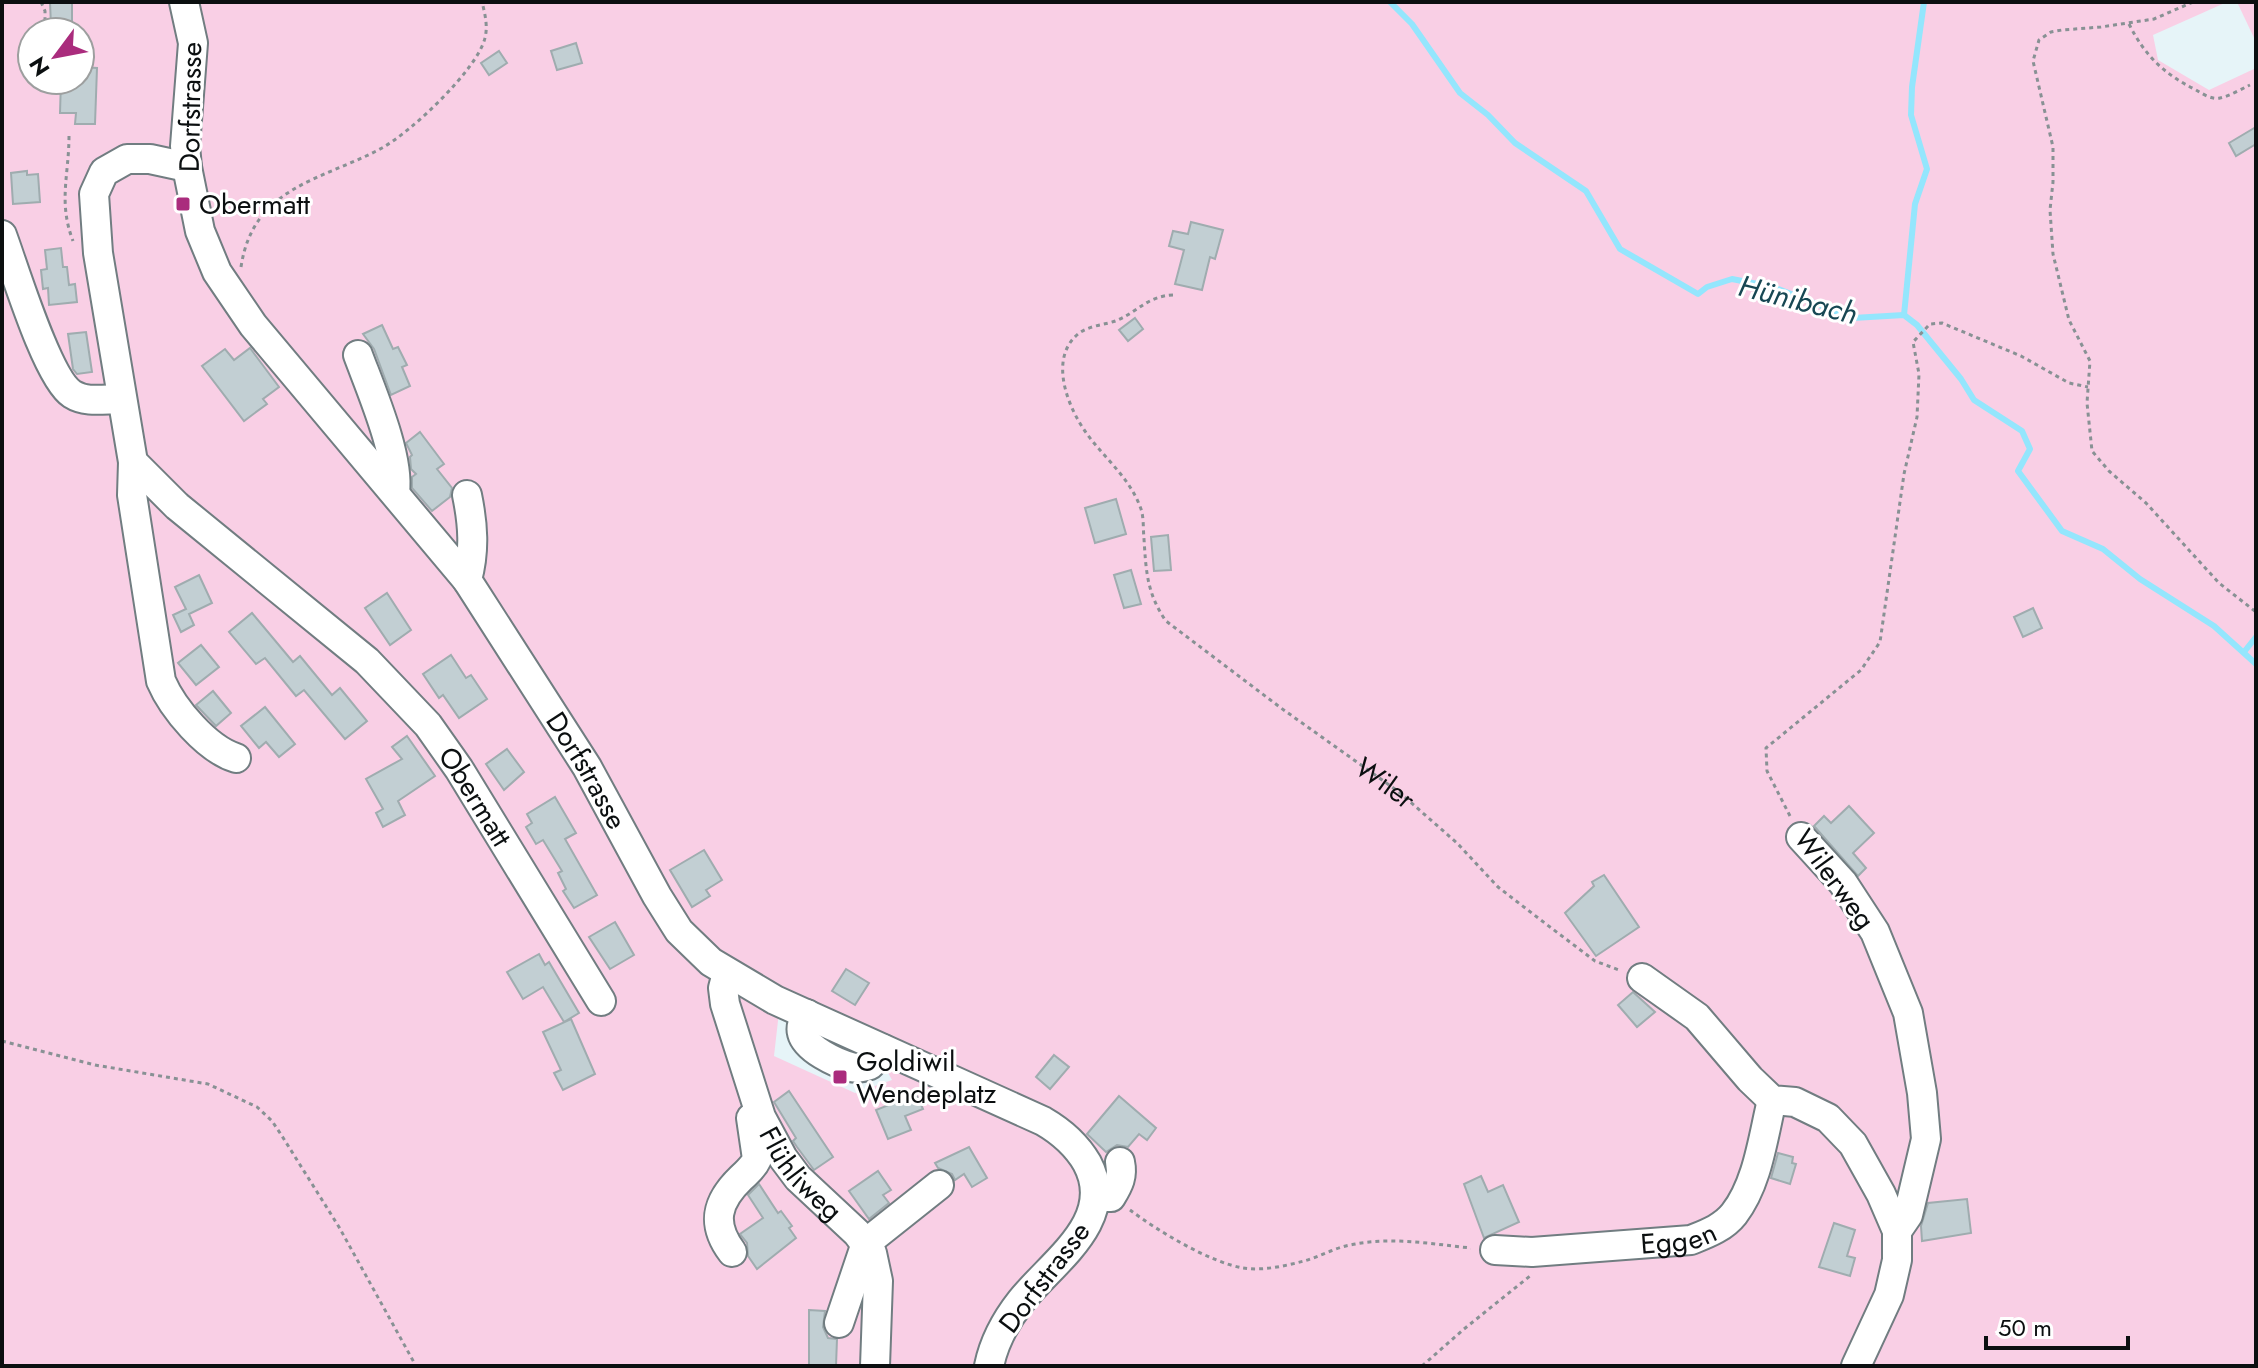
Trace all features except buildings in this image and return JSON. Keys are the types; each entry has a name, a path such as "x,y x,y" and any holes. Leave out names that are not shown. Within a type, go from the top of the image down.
{"street":[{"name":"Dorfstrasse","path":"184,2 193,43 185,146 187,167 200,231 217,272 253,325 467,580 587,767 667,914 694,947 727,973 775,1000 1057,1129 1074,1144 1084,1159 1103,1197 1076,1241 1009,1317 992,1351 989,1366"},
{"path":"187,167 150,159 127,159 104,172 94,194 98,253 133,462 132,495 161,681 171,699 212,747 236,758"},
{"path":"2,235 48,358 62,386 88,400 121,399"},
{"path":"358,355 390,452 397,478 395,492"},
{"name":"Obermatt","path":"133,462 177,506 367,661 420,716 459,769 601,1001"},
{"path":"467,495 473,560 467,580"},
{"name":"Wilerweg","path":"1801,837 1861,908 1875,932 1908,1013 1922,1093 1926,1139 1908,1215 1897,1231 1897,1260 1889,1295 1856,1366"},
{"name":"Flühliweg","path":"727,973 723,988 725,1004 761,1117 789,1168 866,1243 875,1262 878,1281 875,1366"},
{"path":"1642,978 1697,1017 1772,1100 1795,1102 1828,1118 1853,1144 1881,1194 1897,1231"},
{"name":"Eggen","path":"1495,1250 1552,1250 1691,1240 1712,1232 1733,1215 1751,1182 1772,1100"},
{"path":"732,1252 722,1238 718,1218 727,1195 757,1159 750,1116 756,1101"},
{"path":"1103,1197 1120,1183 1120,1162"},
{"path":"839,1323 866,1243 939,1185"}],"path":[{"path":"242,274 245,248 250,237 280,199 306,180 386,145 411,127 456,81 485,39 486,17 482,2"},
{"path":"2193,2 2164,15 2129,24 2051,32 2039,40 2033,61 2053,147 2050,210 2053,254 2069,320 2090,361 2089,437 2092,451 2146,503 2219,583 2256,612"},
{"path":"2129,24 2138,42 2158,67 2173,79 2203,94 2220,98 2250,85"},
{"name":"Wiler","path":"1173,295 1157,296 1119,320 1079,332 1066,348 1061,370 1070,403 1087,433 1128,481 1142,511 1146,570 1152,602 1166,621 1399,792 1457,843 1498,887 1546,924 1595,961 1642,978"},
{"name":"Wilerweg","path":"1801,837 1767,771 1766,748 1861,670 1880,642 1904,474 1917,417 1919,374 1913,350 1916,337 1930,324 1942,323 2021,356 2069,383 2088,387"},
{"path":"2,1041 95,1065 208,1084 257,1107 277,1128 339,1227 416,1366"},
{"path":"1103,1197 1157,1230 1229,1264 1247,1268 1269,1268 1305,1261 1348,1245 1409,1239 1495,1250"},
{"path":"1422,1366 1528,1278 1552,1250"}],"shaded area":[{"path":"2,2 2227,2 2153,35 2158,60 2209,90 2256,68 2256,1366 2,1366","holes":["779,1012 793,1019 790,1041 793,1049 861,1081 887,1071 892,1080 855,1093 774,1056"]},
{"path":"2237,2 2256,2 2256,42"}],"waterway":[{"name":"Hünibach","path":"1390,2 1412,24 1460,93 1488,115 1515,143 1586,191 1620,249 1698,294 1707,287 1732,279 1773,287 1853,318 1904,315 1917,325 1974,400 2022,431 2030,449 2018,471 2062,531 2103,549 2140,579 2214,626 2256,664"},
{"path":"1904,315 1915,204 1927,169 1911,115 1924,2"},
{"path":"2244,652 2256,637"}],"place":[{"name":"Obermatt","path":"183,204"},
{"name":"Goldiwil Wendeplatz","path":"840,1077"}]}
